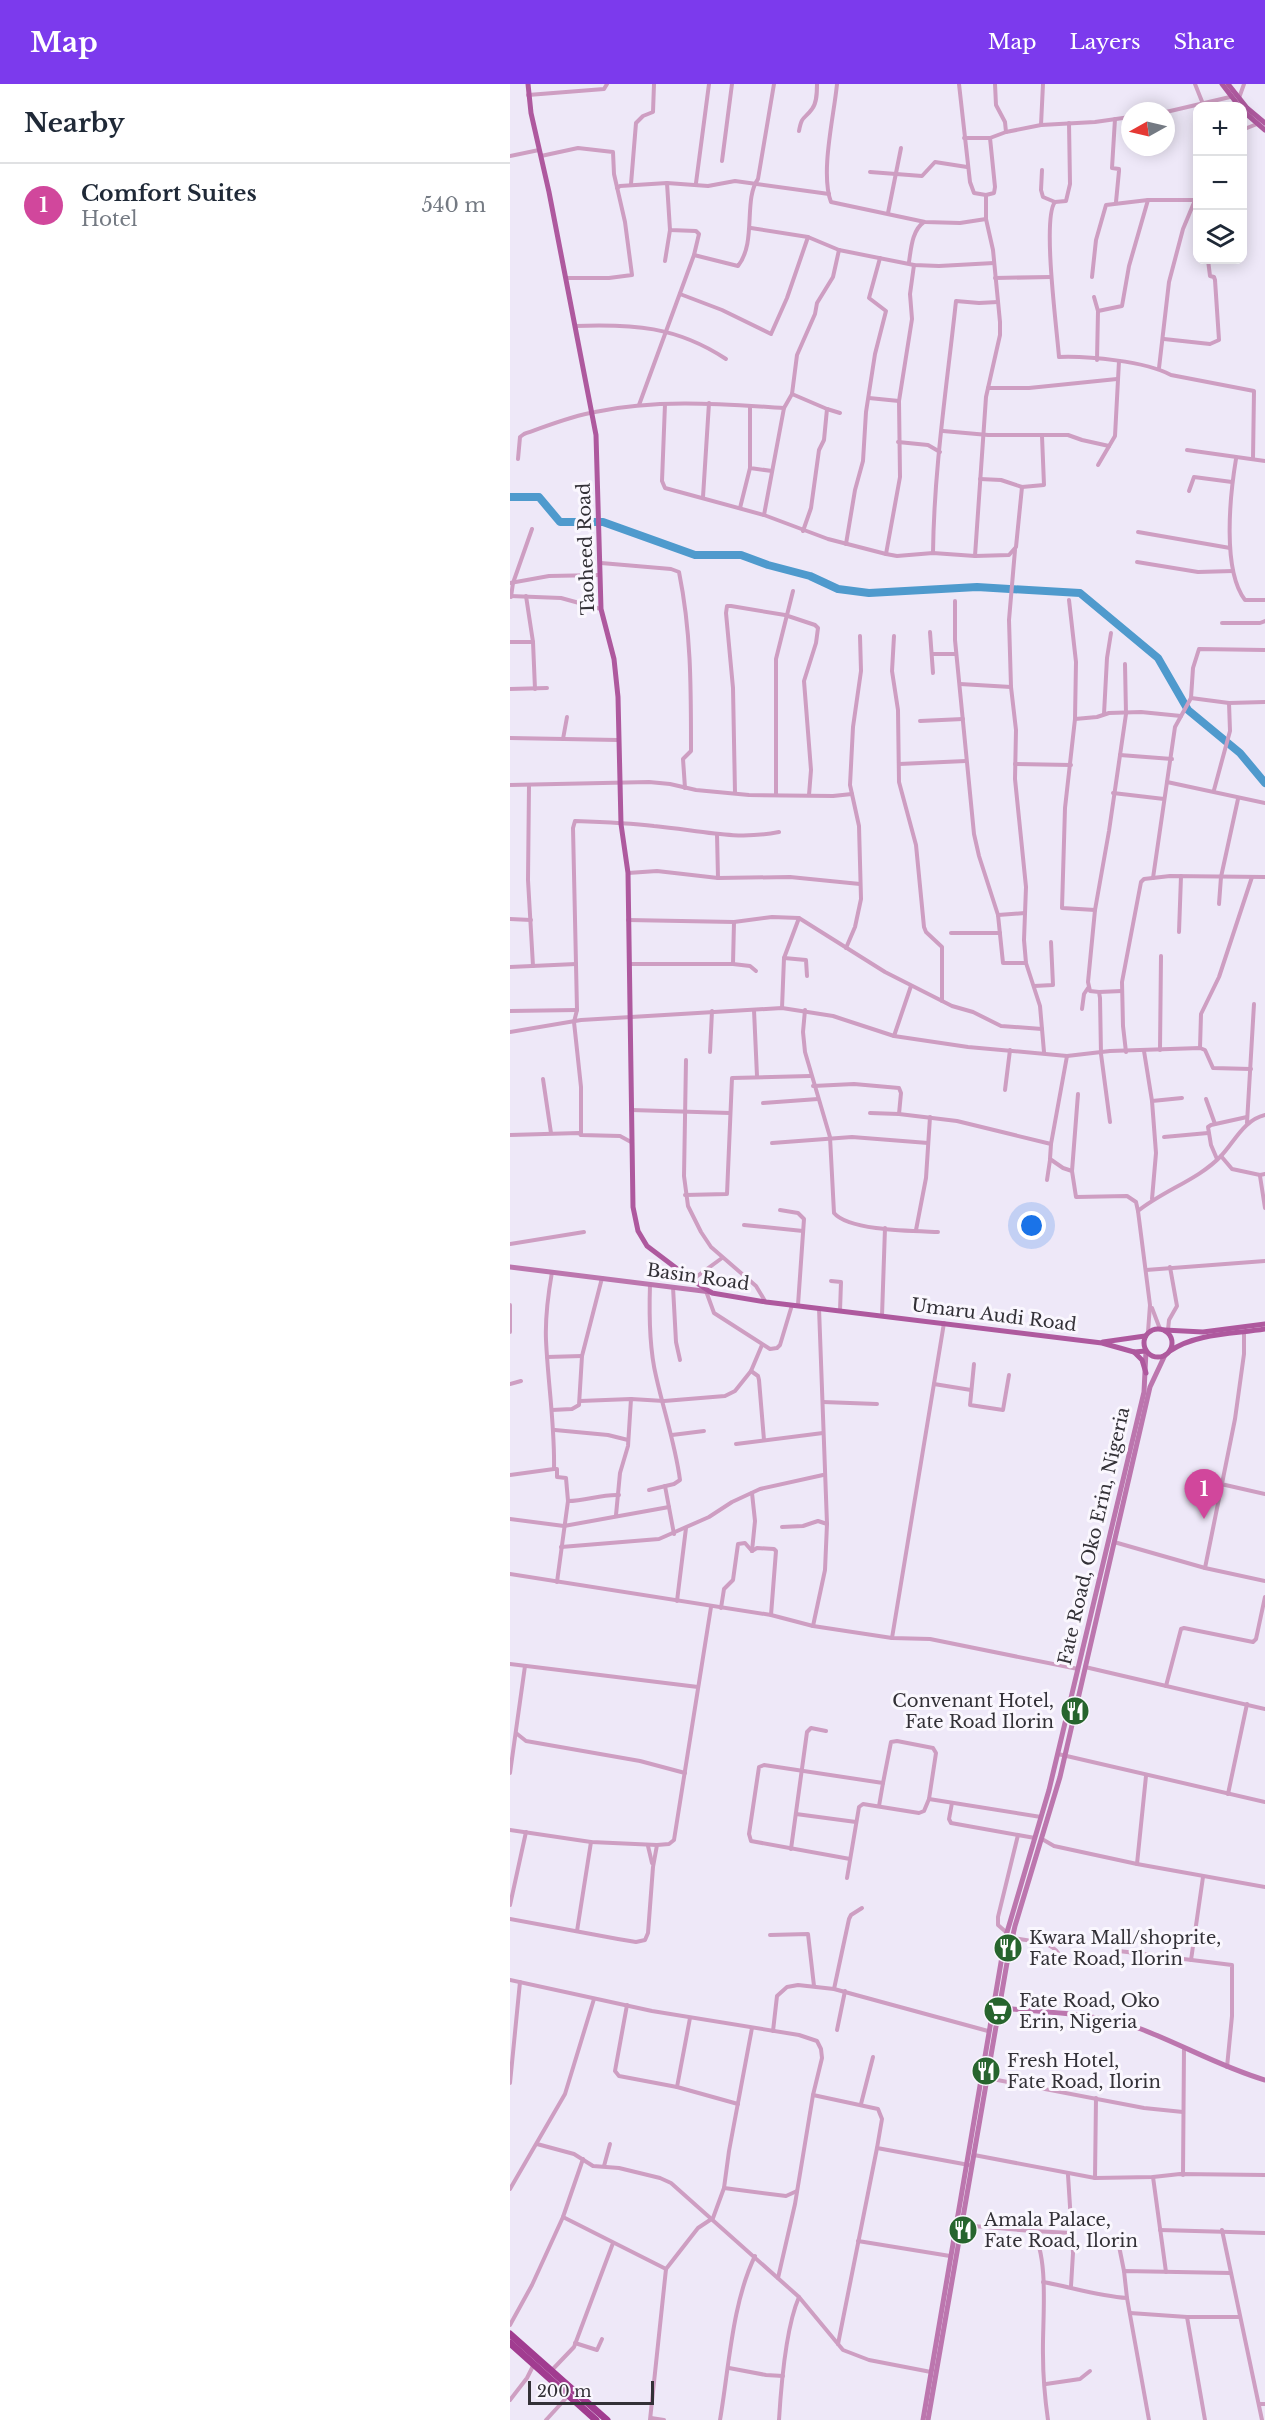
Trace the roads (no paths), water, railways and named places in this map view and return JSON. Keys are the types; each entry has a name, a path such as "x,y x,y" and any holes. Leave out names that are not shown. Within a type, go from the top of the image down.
{"highway":[{"path":"510,2334 608,2420"},
{"path":"510,2343 596,2420"}],"main road":[{"name":"Taoheed Road","path":"528,84 528,94 593,412 600,504 601,609 614,659 618,697 621,824 628,873 633,1207 638,1231 647,1246 709,1292"},
{"path":"1222,84 1235,102"},
{"path":"1228,84 1265,123"},
{"path":"1247,115 1265,130"},
{"name":"Basin Road","path":"709,1292 766,1302 882,1316"},
{"name":"Umaru Audi Road","path":"882,1316 1102,1343"},
{"path":"1102,1343 1164,1330 1203,1332 1265,1324"},
{"path":"1102,1343 1134,1352 1146,1351 1156,1357 1192,1341 1265,1329"},
{"path":"1164,1330 1172,1339 1168,1353"},
{"path":"1146,1351 1143,1342 1147,1334"},
{"path":"1134,1352 1142,1360 1146,1372"}],"street":[{"path":"528,94 604,89 607,84"},
{"path":"631,184 636,123 643,116 653,112 654,84"},
{"path":"696,183 709,84"},
{"path":"722,161 732,84"},
{"path":"694,255 738,267 744,260 751,228 755,184 758,179 774,84"},
{"path":"799,131 802,118 815,103 817,84"},
{"path":"837,84 828,155 831,202 925,222 960,223 986,219"},
{"path":"959,84 967,167 974,193 986,195 994,193 990,138"},
{"path":"995,84 996,105 1005,122 1006,132"},
{"path":"1041,125 1043,84"},
{"path":"1195,84 1202,102"},
{"path":"1239,98 1244,84"},
{"path":"1211,102 1230,97"},
{"path":"1175,110 1193,106"},
{"path":"964,138 990,138 1006,132 1041,125 1121,118"},
{"path":"1115,119 1111,155 1112,168 1119,169 1116,202"},
{"path":"1042,170 1042,194 1055,202 1066,201 1070,184 1069,123"},
{"path":"1247,128 1257,124"},
{"path":"510,156 578,148 613,150 616,189 625,222 632,275 609,279 565,278"},
{"path":"888,213 901,148"},
{"path":"870,172 922,176 935,162 967,167"},
{"path":"616,189 631,184 696,183 708,186 735,181 829,194"},
{"path":"665,261 670,230 667,183"},
{"path":"975,556 982,435 988,388 1000,335 993,250 986,219 986,195"},
{"path":"1098,311 1122,306 1128,266 1148,200"},
{"path":"1092,278 1096,240 1106,204 1148,200 1193,200"},
{"path":"1055,202 1050,218 1051,278 1059,357 1119,361 1160,368 1171,375 1254,391 1253,459"},
{"path":"1160,368 1169,282 1183,229 1193,205"},
{"path":"909,262 915,232 925,222"},
{"path":"751,228 808,237 839,250 909,262 914,265 939,266 994,262"},
{"path":"639,405 694,255 699,234 696,231 670,230"},
{"path":"680,294 722,310 771,334 787,298 808,237"},
{"path":"764,515 784,408 792,393 797,355 816,314 817,303 833,277 839,250"},
{"path":"846,544 855,490 863,461 868,399 875,354 886,311 869,298 880,258"},
{"path":"1164,339 1210,344 1219,340 1215,280 1209,274 1208,264"},
{"path":"886,554 900,477 899,401 912,319 910,294 914,265"},
{"path":"995,278 1051,278"},
{"path":"1094,297 1098,311 1097,360"},
{"path":"933,553 934,501 956,301 998,302"},
{"path":"575,326 621,324 665,331 726,359"},
{"path":"1098,465 1115,436 1119,361"},
{"path":"988,388 1029,388 1117,379"},
{"path":"792,393 840,413"},
{"path":"868,399 872,397 899,401"},
{"path":"518,459 520,437 524,434 593,412 639,405 708,403 784,408"},
{"path":"704,498 708,403"},
{"path":"665,404 662,485 672,491 764,515 803,531 846,544 897,556 933,553 1002,557 1016,550"},
{"path":"740,508 750,468 750,406"},
{"path":"803,531 811,508 816,465 824,440 827,409"},
{"path":"942,431 982,435 1068,435 1109,446"},
{"path":"980,479 1001,480 1022,487 1044,485 1042,435"},
{"path":"928,445 940,440"},
{"path":"898,442 928,445 940,452"},
{"path":"1187,450 1236,459 1265,461"},
{"path":"1236,459 1232,482 1230,548 1233,572 1243,599 1265,600"},
{"path":"750,468 772,471"},
{"path":"1189,490 1194,477 1232,482"},
{"path":"1022,487 1009,620 1011,687 1016,730 1015,764 1025,866 1026,963 1040,1006 1044,1052"},
{"path":"531,530 512,583 511,596 561,598 601,609"},
{"path":"1138,532 1230,548"},
{"path":"1137,562 1198,572 1233,572"},
{"path":"601,563 671,569 679,572 688,622 691,671 692,745 691,751 683,759 685,788"},
{"path":"512,583 549,576 601,575"},
{"path":"776,794 776,659 785,615 793,591"},
{"path":"526,596 535,689"},
{"path":"1069,600 1076,662 1075,719 1065,808 1062,908 1095,910"},
{"path":"955,601 957,654 974,834 998,915 1003,963 1026,963"},
{"path":"735,793 734,688 726,608 731,606 785,615 815,625 819,631 804,681 811,770 809,795"},
{"path":"1222,623 1265,621"},
{"path":"930,632 933,673"},
{"path":"1104,714 1107,658 1111,633"},
{"path":"846,948 860,912 860,826 852,794 850,770 861,671 860,636"},
{"path":"894,636 892,671 898,710 899,782 916,845 924,927 926,932 942,947 942,1001"},
{"path":"510,642 532,642"},
{"path":"1153,878 1175,728 1191,698 1193,668 1199,649 1265,650"},
{"path":"933,654 957,654"},
{"path":"1082,1009 1084,994 1089,988 1095,910 1126,714 1125,663"},
{"path":"960,684 1011,687"},
{"path":"510,689 548,688"},
{"path":"1191,698 1229,703 1265,702"},
{"path":"1214,790 1228,737 1229,703"},
{"path":"1075,719 1104,714 1141,712 1181,716"},
{"path":"563,739 567,717"},
{"path":"920,721 963,719"},
{"path":"510,738 618,740"},
{"path":"1120,755 1172,759"},
{"path":"899,764 966,761"},
{"path":"1015,764 1071,765"},
{"path":"510,785 619,782 670,784 685,788 735,793 842,796 852,794"},
{"path":"1167,782 1214,790 1238,799 1265,803"},
{"path":"529,785 528,880 533,966"},
{"path":"1113,793 1164,799"},
{"path":"1219,904 1221,877 1238,799"},
{"path":"581,1135 581,1086 574,1022 577,1010 573,828 575,821 654,825 756,837 779,832"},
{"path":"717,834 718,878"},
{"path":"628,873 657,871 718,878 790,877 860,884"},
{"path":"1179,932 1181,876"},
{"path":"1126,1052 1122,991 1141,882 1144,879 1181,876 1265,877"},
{"path":"1200,1048 1201,1014 1219,977 1252,877"},
{"path":"998,915 1025,913"},
{"path":"628,920 734,922 772,917 799,918 910,986 942,1001 973,1012 1001,1026 1042,1029"},
{"path":"782,1008 784,958 799,918"},
{"path":"510,919 531,920"},
{"path":"734,922 734,964"},
{"path":"951,933 1000,933"},
{"path":"1034,987 1053,985 1051,942"},
{"path":"1160,1050 1161,956"},
{"path":"784,958 806,960 807,976"},
{"path":"510,967 576,964"},
{"path":"628,964 734,964 750,966 756,971"},
{"path":"894,1036 910,986"},
{"path":"1089,988 1090,991 1099,992 1122,991"},
{"path":"1099,992 1101,1054 1110,1122"},
{"path":"1247,1124 1254,1004"},
{"path":"510,1032 574,1022 629,1017 782,1008 833,1016 894,1036 1067,1056 1101,1054 1110,1051 1200,1048 1205,1050 1213,1068 1251,1069"},
{"path":"510,1011 577,1010"},
{"path":"754,1010 757,1076"},
{"path":"805,1010 803,1032 810,1076 830,1137 834,1214 843,1220 885,1228 938,1232"},
{"path":"710,1052 712,1011"},
{"path":"1005,1090 1010,1050"},
{"path":"1144,1051 1152,1101 1156,1153 1152,1199"},
{"path":"1047,1180 1067,1056"},
{"path":"686,1060 684,1111 688,1206 701,1232 722,1258 756,1286 766,1302"},
{"path":"686,1195 727,1194 732,1078 810,1076"},
{"path":"543,1079 551,1133"},
{"path":"813,1086 854,1084 899,1088 901,1093 899,1114"},
{"path":"1078,1094 1072,1171 1076,1197 1127,1196 1136,1202 1150,1305 1147,1334"},
{"path":"1152,1101 1182,1098"},
{"path":"763,1103 818,1099"},
{"path":"1206,1099 1215,1124"},
{"path":"630,1110 729,1113"},
{"path":"870,1113 957,1121 1051,1144"},
{"path":"1138,1211 1152,1199 1206,1169 1247,1124 1256,1117 1265,1115"},
{"path":"916,1230 926,1178 930,1117"},
{"path":"1247,1117 1215,1124 1208,1127 1208,1133 1219,1157 1232,1169 1263,1175 1265,1208"},
{"path":"510,1135 579,1133 581,1135 620,1136 631,1142"},
{"path":"1164,1137 1208,1133"},
{"path":"772,1143 852,1137 928,1143"},
{"path":"1050,1159 1072,1171"},
{"path":"709,1292 711,1309 714,1313 770,1349 780,1345 795,1305 804,1219 801,1214 780,1210"},
{"path":"744,1225 803,1231"},
{"path":"882,1316 885,1228"},
{"path":"510,1244 584,1232"},
{"path":"692,1280 722,1258"},
{"path":"1146,1270 1265,1261"},
{"name":"Basin Road","path":"510,1266 709,1292"},
{"path":"1164,1330 1177,1306 1170,1267"},
{"path":"552,1271 546,1304 547,1357 555,1430 554,1469 557,1469 557,1477 566,1478 568,1501 558,1582"},
{"path":"552,1410 579,1405 582,1356 602,1278"},
{"path":"831,1281 841,1282 840,1311"},
{"path":"649,1490 680,1480 672,1435 654,1362 649,1311 650,1285"},
{"path":"673,1287 676,1341 680,1360"},
{"path":"510,1305 510,1332"},
{"path":"1150,1305 1164,1330"},
{"path":"813,1626 825,1570 826,1524 819,1308"},
{"path":"892,1638 944,1323"},
{"path":"1204,1568 1234,1419 1244,1354 1244,1332"},
{"path":"580,1401 631,1399 664,1401 730,1394 751,1371 762,1345"},
{"name":"Fate Road, Oko Erin, Nigeria","path":"923,2420 950,2256 969,2165 974,2155 1012,1938 1038,1839 1142,1398 1146,1351"},
{"name":"Fate Road, Oko Erin, Nigeria","path":"928,2420 961,2225 988,2031 1006,1932 1065,1755 1146,1404 1154,1377 1168,1353"},
{"path":"547,1357 582,1356"},
{"path":"974,1364 970,1405 1003,1410 1009,1375"},
{"path":"751,1371 758,1376 759,1380 765,1440"},
{"path":"510,1384 521,1381"},
{"path":"934,1384 971,1390"},
{"path":"616,1515 620,1473 627,1453 631,1399"},
{"path":"823,1402 877,1404"},
{"path":"555,1430 608,1435 628,1440"},
{"path":"672,1435 704,1431"},
{"path":"736,1444 823,1433"},
{"path":"510,1474 554,1469"},
{"path":"561,1547 659,1539 674,1534 760,1489 823,1475"},
{"path":"1221,1484 1265,1494"},
{"path":"665,1486 674,1534"},
{"path":"752,1493 755,1521 752,1551"},
{"path":"568,1501 582,1501 592,1496 603,1497 608,1494 619,1495"},
{"path":"510,1519 564,1526 669,1507"},
{"path":"782,1527 803,1526 818,1521 826,1524"},
{"path":"676,1601 686,1528"},
{"path":"1113,1542 1204,1568 1265,1581"},
{"path":"721,1608 724,1589 733,1580 738,1544 745,1543 752,1551"},
{"path":"752,1551 757,1548 776,1551 771,1615"},
{"path":"510,1574 771,1615 813,1626 892,1638 930,1639 1078,1669"},
{"path":"1166,1686 1181,1629 1253,1642 1256,1639 1265,1597"},
{"path":"510,1830 591,1842 648,1846 669,1844 674,1840 711,1607"},
{"path":"510,1664 698,1687"},
{"path":"510,1773 525,1666"},
{"path":"1085,1667 1265,1708"},
{"path":"1228,1794 1247,1704"},
{"path":"791,1849 809,1729 826,1731"},
{"path":"516,1734 526,1741 640,1761 685,1773"},
{"path":"847,1878 861,1805 919,1813 924,1811 936,1753 933,1748 897,1740 891,1742 879,1806"},
{"path":"515,1745 526,1741"},
{"path":"1058,1754 1265,1802"},
{"path":"850,1859 754,1842 749,1834 759,1767 764,1765 883,1783"},
{"path":"1137,1864 1146,1776"},
{"path":"928,1800 1042,1817"},
{"path":"952,1803 949,1819 951,1824 1038,1839 1054,1846 1137,1864 1265,1887"},
{"path":"796,1814 856,1822"},
{"path":"510,1905 526,1832"},
{"path":"1006,1932 998,1925 998,1917 1018,1835"},
{"path":"578,1931 591,1842"},
{"path":"510,1919 636,1942 645,1940 650,1921 653,1867 657,1845"},
{"path":"648,1846 653,1867"},
{"path":"1191,1960 1203,1877"},
{"path":"834,1989 849,1919 862,1908"},
{"path":"770,1935 808,1934 814,1986"},
{"path":"1012,1938 1053,1947 1059,1954"},
{"path":"1119,1951 1229,1964 1233,1968 1227,2068"},
{"path":"510,1980 627,2006 773,2031 817,2041 822,2049 822,2058 813,2095 795,2204 778,2278"},
{"path":"510,2082 520,1982"},
{"path":"773,2031 774,2007 777,1996 782,1990 787,1987 814,1986 845,1991 988,2031"},
{"path":"837,2030 845,1991"},
{"path":"510,2189 565,2094 594,1999"},
{"path":"627,2006 615,2071 619,2076 677,2086 738,2104"},
{"path":"999,2007 1112,2021 1139,2028 1227,2068 1265,2080"},
{"path":"677,2086 690,2018"},
{"path":"664,2420 650,2419 666,2269 698,2228 713,2218 724,2188 752,2028"},
{"path":"1183,2175 1184,2048"},
{"path":"861,2104 873,2057"},
{"path":"987,2078 1144,2108 1183,2112"},
{"path":"813,2095 861,2104 878,2109 881,2113 877,2148 838,2345"},
{"path":"1095,2178 1096,2098"},
{"path":"537,2144 583,2159 592,2166"},
{"path":"604,2166 610,2144"},
{"path":"877,2148 969,2165"},
{"path":"974,2155 1068,2175 1095,2178 1265,2175"},
{"path":"510,2325 532,2285 563,2217 583,2159"},
{"path":"581,2169 604,2166 660,2178 671,2183 799,2297 838,2345 851,2355 931,2372"},
{"path":"1068,2175 1073,2253 1071,2286"},
{"path":"1153,2178 1166,2272"},
{"path":"724,2188 786,2196 796,2191"},
{"path":"786,2196 795,2204"},
{"path":"563,2217 666,2269"},
{"path":"961,2225 1071,2233"},
{"path":"1160,2230 1265,2233"},
{"path":"1222,2230 1262,2420"},
{"path":"1032,2231 1040,2248 1043,2282 1043,2358 1048,2420"},
{"path":"858,2241 950,2256"},
{"path":"1118,2241 1149,2420"},
{"path":"551,2371 567,2356 575,2343 613,2243"},
{"path":"720,2420 739,2301 747,2271 755,2256"},
{"path":"1124,2271 1230,2273"},
{"path":"1043,2282 1071,2286 1100,2295 1127,2298"},
{"path":"779,2420 783,2376 799,2297"},
{"path":"796,2304 804,2303"},
{"path":"1130,2313 1187,2317 1240,2317"},
{"path":"1187,2317 1205,2420"},
{"path":"575,2343 597,2350 602,2338"},
{"path":"510,2400 527,2378 534,2364"},
{"path":"729,2368 783,2376"},
{"path":"1046,2384 1080,2379 1090,2371"},
{"path":"546,2420 568,2395"},
{"path":"1259,2404 1265,2404"}],"waterway":[{"path":"510,497 539,497 560,522 603,522 695,555 741,555 810,576 838,589 869,593 977,587 1080,593 1158,658 1188,710 1240,753 1265,783"}],"place":[{"name":"Comfort Suites","path":"1204,1519"},
{"name":"Convenant Hotel, Fate Road Ilorin","path":"1075,1711"},
{"name":"Kwara Mall/shoprite, Fate Road, Ilorin","path":"1008,1948"},
{"name":"Fate Road, Oko Erin, Nigeria","path":"998,2011"},
{"name":"Fresh Hotel, Fate Road, Ilorin","path":"986,2071"},
{"name":"Amala Palace, Fate Road, Ilorin","path":"963,2230"}]}
